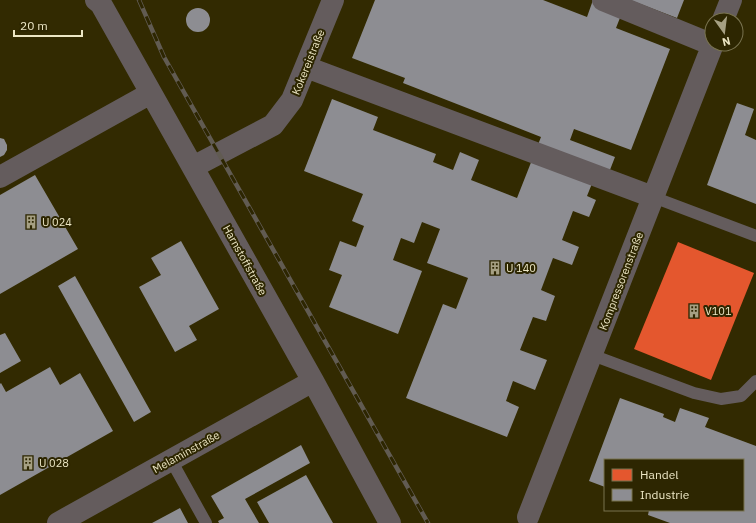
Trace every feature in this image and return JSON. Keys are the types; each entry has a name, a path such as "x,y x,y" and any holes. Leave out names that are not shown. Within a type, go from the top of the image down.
{"street":[{"name":"Harnstoffstraße","path":"96,0 101,4 193,167 390,523"},
{"name":"Kokereistraße","path":"193,167 273,125 292,100 333,0"},
{"path":"602,0 704,40"},
{"path":"726,12 731,0"},
{"name":"Kompressorenstraße","path":"529,521 710,52"},
{"path":"306,67 653,197"},
{"path":"0,177 151,93"},
{"name":"Melaminstraße","path":"58,523 84,517 171,460 313,382"}],"lane":[{"path":"653,197 756,236"},
{"path":"592,355 694,393 721,399 741,396 756,381"},
{"path":"171,460 206,523"}],"shaded area":[{"path":"0,0 756,0 756,523 0,523"}],"building: Handel":[{"name":"V101","path":"678,242 754,273 711,380 634,349"}],"building: Industrie":[{"path":"375,0 543,0 587,17 593,0 627,0 616,28 670,49 631,150 574,129 570,140 615,157 608,175 597,171 587,196 596,200 589,217 573,211 562,240 579,247 572,265 553,258 541,290 555,296 546,321 533,317 520,350 547,360 535,390 513,381 506,401 519,407 507,437 406,398 443,304 456,309 468,278 427,263 440,229 422,222 414,243 401,238 393,260 422,271 398,334 329,307 342,275 329,270 340,241 356,247 364,226 352,221 363,194 304,171 332,99 378,117 373,130 436,154 433,162 453,170 460,152 479,160 471,180 517,198 541,137 403,83 405,78 352,58"},
{"path":"630,0 684,0 677,18"},
{"path":"198,8 206,12 210,20 206,28 198,32 190,28 186,20 190,12"},
{"path":"737,103 754,109 745,135 756,140 756,204 707,185"},
{"path":"0,138 4,139 7,145 7,150 4,155 0,157"},
{"name":"U 024","path":"35,175 78,249 0,294 0,195"},
{"path":"181,241 219,309 189,326 197,340 175,352 139,287 161,275 151,258"},
{"path":"75,276 151,412 134,422 58,286"},
{"path":"5,333 21,361 0,373 0,335"},
{"name":"U 028","path":"50,367 60,385 80,373 113,431 0,495 0,384 1,383 6,392"},
{"path":"620,398 664,414 663,417 675,422 680,408 709,418 705,427 756,446 756,523 670,523 648,515 649,511 744,511 744,459 604,459 604,487 589,481"},
{"path":"301,445 310,463 245,499 259,523 219,523 218,521 224,518 211,496"},
{"path":"306,475 333,523 269,523 257,502"},
{"path":"180,508 188,523 152,523"}],"railway":[{"path":"139,0 164,57 428,523"}],"place":[{"name":"U 024","path":"31,222"},
{"name":"U 140","path":"495,268"},
{"name":"V101","path":"694,311"},
{"name":"U 028","path":"28,463"}]}
